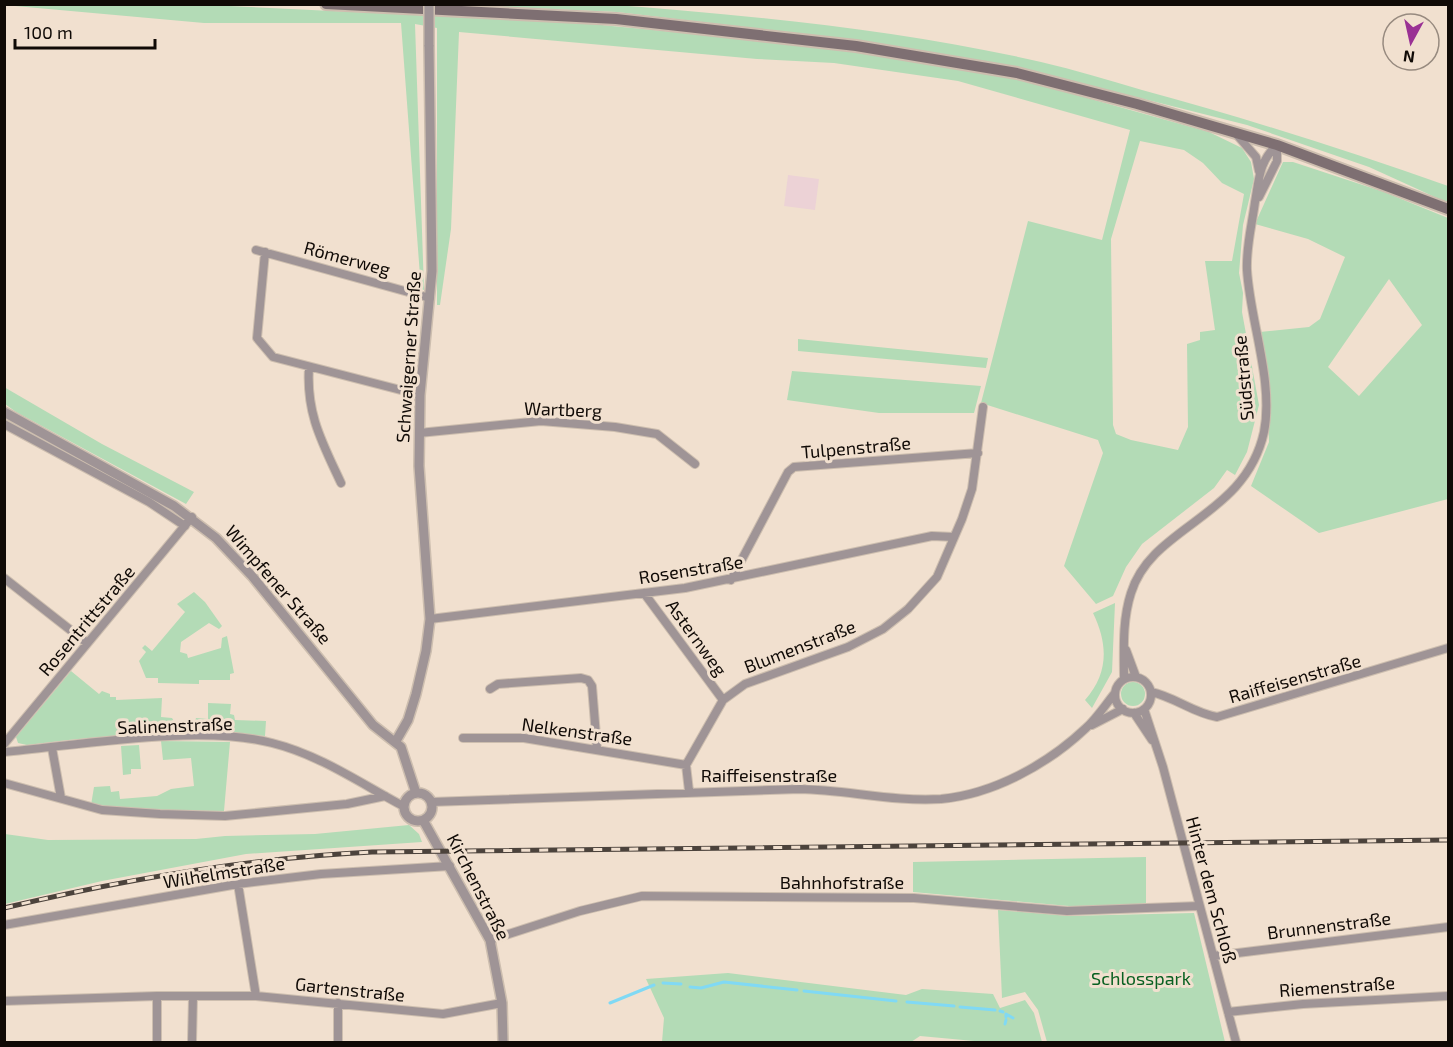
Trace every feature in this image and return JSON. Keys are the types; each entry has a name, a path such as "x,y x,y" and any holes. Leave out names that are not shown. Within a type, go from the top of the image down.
{"main road":[{"path":"326,4 431,7 616,19 856,46 1017,73 1137,104 1277,145 1449,209"}],"street":[{"name":"Schwaigerner Straße","path":"396,741 408,720 416,694 426,651 430,619 420,487 419,433 420,395 430,297 429,45 431,7"},
{"path":"1235,133 1256,157 1260,171"},
{"name":"Südstraße","path":"1255,203 1277,161 1277,145"},
{"name":"Südstraße","path":"1124,679 1124,643 1131,592 1140,574 1159,551 1209,513 1236,487 1255,457 1263,433 1266,403 1247,270 1247,244 1260,171 1268,153 1277,145"},
{"path":"1277,161 1287,154 1299,153"},
{"name":"Römerweg","path":"256,250 430,297"},
{"path":"265,252 257,338 273,357 420,395"},
{"path":"309,367 307,393 314,423 341,483"},
{"name":"Blumenstraße","path":"686,765 723,700 745,684 812,662 883,629 908,609 937,577 972,489 983,407"},
{"name":"Wimpfener Straße","path":"4,412 192,517 216,538 252,576 373,725 396,741 405,757 416,793"},
{"name":"Wartberg","path":"419,433 541,421 615,428 657,434 695,464"},
{"path":"4,424 149,502 185,526"},
{"name":"Tulpenstraße","path":"731,579 788,472 794,467 978,453"},
{"name":"Rosentrittstraße","path":"4,744 192,517"},
{"name":"Rosenstraße","path":"430,619 644,593 731,579 932,536 954,537"},
{"path":"4,578 87,643"},
{"name":"Asternweg","path":"644,593 723,700"},
{"name":"Südstraße","path":"1124,643 1136,677"},
{"name":"Raiffeisenstraße","path":"1136,677 1146,682 1151,692 1173,697 1198,711 1217,717 1449,648"},
{"path":"1124,679 1136,677"},
{"path":"490,689 498,684 581,678 588,680 592,686 597,748"},
{"name":"Raiffeisenstraße","path":"431,802 492,798 644,795 689,791 831,790 899,798 942,799 1007,780 1047,759 1088,726 1124,679"},
{"path":"1115,693 1117,702 1123,709 1134,712 1144,709 1150,701 1151,692"},
{"name":"Raiffeisenstraße","path":"1088,726 1123,709"},
{"name":"Hinter dem Schloß","path":"1144,709 1236,1042"},
{"name":"Hinter dem Schloß","path":"1134,712 1156,746"},
{"name":"Salinenstraße","path":"4,752 163,738 219,737 270,742 333,766 403,806"},
{"name":"Nelkenstraße","path":"463,738 524,738 597,748 686,765"},
{"path":"52,748 60,798"},
{"path":"686,765 689,791"},
{"path":"4,783 102,810 225,816 347,804 385,796"},
{"path":"416,793 427,796 431,802 430,814 423,820 410,820 405,814 403,806 408,796 416,793"},
{"name":"Kirchenstraße","path":"423,820 490,940 502,1003 503,1042"},
{"name":"Wilhelmstraße","path":"4,925 238,884 321,873 450,866"},
{"path":"238,884 256,996"},
{"name":"Bahnhofstraße","path":"490,940 580,911 642,896 914,898 1067,911 1199,906"},
{"name":"Brunnenstraße","path":"1213,956 1449,927"},
{"path":"157,996 157,1042"},
{"name":"Gartenstraße","path":"4,1001 157,996 256,996 443,1014 502,1003"},
{"path":"192,1042 193,996"},
{"name":"Riemenstraße","path":"1228,1012 1303,1004 1449,996"},
{"path":"338,1003 338,1042"}],"shaded area":[{"path":"788,175 819,179 815,210 784,206"}],"green space":[{"path":"188,4 581,23 778,42 920,61 1023,80 1209,132 1242,148 1251,162 1254,179 1243,225 1239,273 1243,293 1242,312 1259,405 1247,452 1235,475 1227,470 1214,488 1142,544 1126,567 1113,596 1096,604 1064,566 1103,453 1098,440 981,403 1028,221 1102,240 1130,130 958,81 834,63 757,59 459,32 451,229 440,305 437,305 437,28 415,24 424,290 421,289 401,23 204,23 4,5","holes":["1140,141 1184,150 1203,163 1222,183 1244,194 1232,261 1205,261 1215,330 1200,332 1200,340 1187,344 1188,427 1178,450 1131,440 1116,434 1113,425 1111,239"]},
{"path":"601,4 712,13 878,32 987,50 1041,62 1257,123 1448,186 1448,203 1369,167 1247,125 1017,67 856,40 617,12 462,5"},
{"path":"1283,162 1293,162 1384,192 1448,218 1448,499 1319,533 1251,486 1269,442 1266,366 1260,332 1309,327 1320,319 1345,257 1308,239 1255,224","holes":["1389,279 1422,325 1359,396 1328,367"]},
{"path":"798,339 988,358 986,368 798,351"},
{"path":"792,371 981,386 974,413 879,413 787,400"},
{"path":"4,387 102,444 194,492 186,504 16,412 5,404"},
{"path":"194,592 205,602 222,626 219,629 209,623 181,642 180,652 187,654 188,658 221,648 222,638 227,636 234,673 230,674 230,680 199,680 199,684 158,683 158,678 146,678 139,661 146,652 142,648 145,645 152,651 185,612 177,604"},
{"path":"1115,603 1112,672 1092,708 1085,700 1098,679 1104,658 1101,636 1093,613"},
{"path":"71,671 99,694 102,691 110,694 110,697 116,697 116,700 162,698 161,717 172,718 175,723 194,724 196,718 208,719 208,703 231,704 230,714 234,715 235,720 266,721 265,736 176,733 86,738 27,745 18,743 16,737"},
{"path":"1133,682 1138,683 1144,689 1144,699 1138,705 1133,706 1128,705 1122,699 1121,694 1122,689 1128,683"},
{"path":"161,741 230,742 224,811 130,810 91,805 94,787 110,786 111,792 119,791 120,799 157,796 171,789 194,786 191,758 163,760"},
{"path":"139,745 141,769 131,769 131,774 123,775 121,746"},
{"path":"409,825 419,834 422,842 246,854 102,881 5,904 5,834 48,840 196,839 315,834"},
{"path":"1146,857 1146,905 1069,906 913,892 913,862"},
{"name":"Schlosspark","path":"998,910 1069,916 1194,913 1225,1042 1047,1042 1038,1010 1025,992 1002,998"},
{"path":"728,973 906,995 922,989 993,994 1000,1008 1025,1000 1034,1013 1042,1042 985,1042 920,1036 911,1042 662,1042 664,1018 646,979"}],"waterway":[{"path":"690,987 701,988 724,982 797,990"},
{"path":"663,983 681,984"},
{"path":"610,1003 654,985"},
{"path":"804,991 896,1001"},
{"path":"907,1002 954,1006"},
{"path":"960,1007 995,1010"},
{"path":"1006,1017 1006,1014 1013,1018"},
{"path":"1005,1024 1006,1020"}],"railway":[{"path":"4,908 187,871 279,859 372,852 1448,840"}]}
